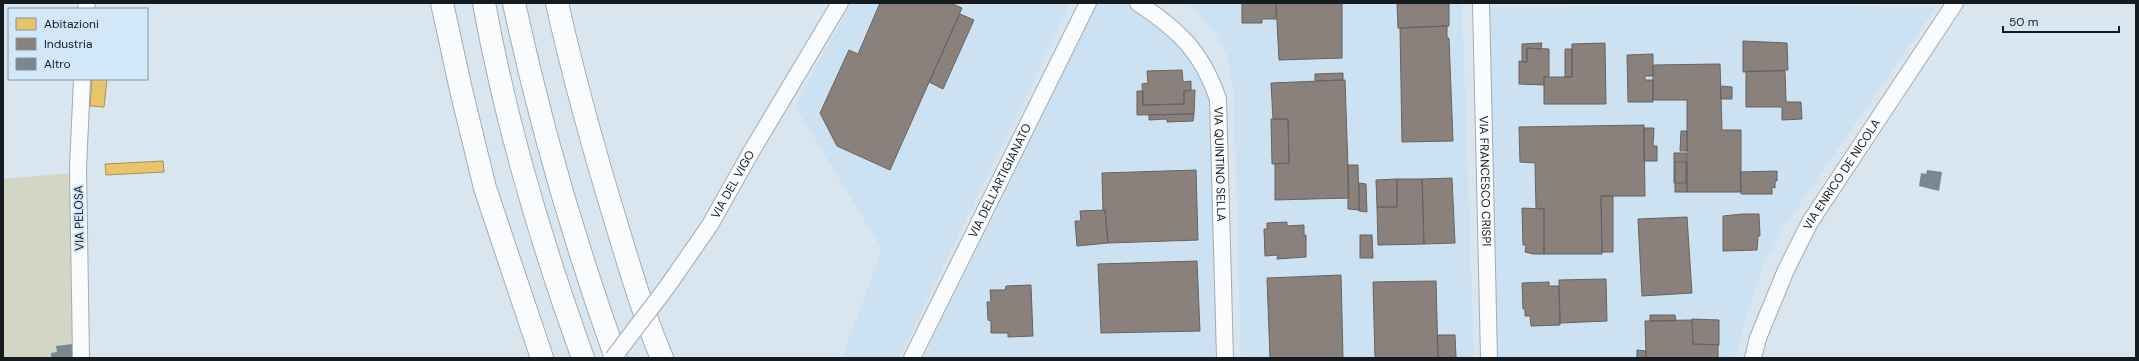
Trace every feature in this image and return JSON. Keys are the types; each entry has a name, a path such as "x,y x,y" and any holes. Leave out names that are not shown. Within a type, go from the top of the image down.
{"highway":[{"path":"442,3 461,90 486,188 542,358"},
{"path":"484,3 520,164 555,280 582,358"},
{"path":"514,3 551,158 614,358"},
{"path":"557,3 575,85 602,179 662,358"}],"street":[{"name":"VIA DEL VIGO","path":"614,358 710,225 751,152 840,3"},
{"name":"VIA DELL'ARTIGIANATO","path":"912,358 1088,3"},
{"name":"VIA QUINTINO SELLA","path":"1138,3 1189,43 1211,77 1218,99 1225,358"},
{"name":"VIA FRANCESCO CRISPI","path":"1481,3 1489,358"},
{"name":"VIA ENRICO DE NICOLA","path":"1753,358 1758,338 1786,270 1810,222 1905,81 1955,3"},
{"name":"VIA PELOSA","path":"81,358 78,168 82,80"}],"shaded area":[{"path":"851,3 1071,3 899,358 842,358 882,249 795,106"},
{"path":"1097,3 1152,3 1183,30 1211,97 1220,358 923,358"},
{"path":"1188,3 1462,3 1474,358 1241,358 1234,95 1227,55 1214,31"},
{"path":"1485,7 1936,7 1782,230 1764,263 1752,297 1735,358 1497,358"}],"green space":[{"path":"70,173 77,358 3,358 3,179"}],"building: Abitazioni":[{"path":"92,80 107,80 104,107 90,106"},
{"path":"163,161 164,172 106,175 105,164"}],"building: Industria":[{"path":"880,3 950,3 962,8 890,170 837,146 820,113 849,50 858,54"},
{"path":"1242,3 1276,3 1276,19 1262,19 1262,23 1242,23"},
{"path":"1276,3 1342,3 1342,58 1279,60"},
{"path":"1397,3 1449,3 1449,26 1398,28"},
{"path":"960,14 974,20 943,89 929,82"},
{"path":"1447,26 1447,38 1449,38 1453,141 1402,142 1400,28"},
{"path":"1743,41 1787,43 1788,70 1743,72"},
{"path":"1542,43 1541,49 1527,48 1527,62 1522,62 1522,44"},
{"path":"1605,43 1606,104 1544,104 1544,77 1572,77 1572,44"},
{"path":"1527,48 1549,49 1549,76 1544,77 1544,85 1519,84 1519,61 1527,62"},
{"path":"1565,49 1572,49 1572,77 1565,77"},
{"path":"1653,54 1653,76 1645,76 1645,80 1653,80 1653,102 1628,102 1627,55"},
{"path":"1720,64 1722,130 1741,130 1741,192 1687,192 1687,100 1653,100 1653,65"},
{"path":"1182,70 1183,82 1191,81 1191,90 1184,91 1184,104 1143,105 1142,84 1148,83 1147,71"},
{"path":"1746,71 1785,71 1786,102 1801,102 1802,119 1782,120 1782,107 1746,107"},
{"path":"1343,73 1343,80 1315,81 1315,74"},
{"path":"1345,80 1349,198 1275,200 1275,164 1289,163 1288,119 1273,119 1271,83"},
{"path":"1720,86 1732,87 1732,99 1721,99"},
{"path":"1195,90 1194,114 1137,115 1137,91 1143,91 1143,105 1184,104 1184,91"},
{"path":"1194,114 1193,121 1167,122 1167,119 1149,120 1149,115"},
{"path":"1271,119 1288,119 1289,163 1272,164"},
{"path":"1644,125 1645,196 1601,196 1602,254 1544,254 1544,209 1536,208 1535,163 1520,162 1519,127"},
{"path":"1644,128 1654,128 1653,146 1657,146 1657,161 1644,161"},
{"path":"1681,131 1687,131 1687,151 1680,151"},
{"path":"1674,153 1686,153 1686,183 1674,183"},
{"path":"1675,162 1687,162 1687,192 1675,192"},
{"path":"1348,165 1358,165 1359,210 1348,209"},
{"path":"1196,170 1198,240 1108,243 1105,210 1103,210 1102,173"},
{"path":"1777,171 1777,181 1775,181 1775,188 1772,187 1772,194 1741,194 1740,172"},
{"path":"1452,178 1455,243 1424,244 1422,179"},
{"path":"1397,179 1397,207 1377,207 1376,180"},
{"path":"1397,179 1422,179 1424,244 1378,245 1377,207 1397,207"},
{"path":"1359,183 1366,184 1367,212 1359,211"},
{"path":"1601,196 1613,196 1613,252 1602,252"},
{"path":"1522,208 1544,209 1544,254 1525,252 1526,245 1523,245"},
{"path":"1105,210 1108,243 1077,246 1075,221 1081,221 1080,211"},
{"path":"1759,214 1760,236 1758,236 1757,250 1723,251 1723,216"},
{"path":"1687,217 1692,293 1642,296 1638,219"},
{"path":"1287,222 1287,226 1304,225 1304,235 1306,235 1306,257 1277,259 1278,255 1265,256 1264,229 1267,229 1267,223"},
{"path":"1360,235 1372,235 1373,258 1360,258"},
{"path":"1197,261 1200,331 1101,333 1098,264"},
{"path":"1341,275 1343,358 1270,358 1267,278"},
{"path":"1606,279 1607,321 1560,323 1559,280"},
{"path":"1436,281 1438,358 1375,358 1373,282"},
{"path":"1549,282 1549,286 1559,286 1560,325 1531,326 1530,316 1525,316 1525,309 1523,309 1522,283"},
{"path":"1031,285 1033,336 1008,337 1008,333 991,333 991,321 988,320 987,302 991,302 990,290 1005,290 1006,286"},
{"path":"1650,315 1675,315 1676,321 1650,321"},
{"path":"1692,319 1719,320 1719,345 1693,344"},
{"path":"1692,320 1693,344 1718,345 1718,358 1646,358 1645,321"},
{"path":"1437,335 1455,335 1456,357 1438,358"},
{"path":"1637,350 1646,351 1646,358 1637,358"}],"building: Altro":[{"path":"1927,170 1942,172 1939,191 1919,186 1921,173 1926,174"},
{"path":"73,344 74,357 51,358 51,353 57,352 56,346"}]}
